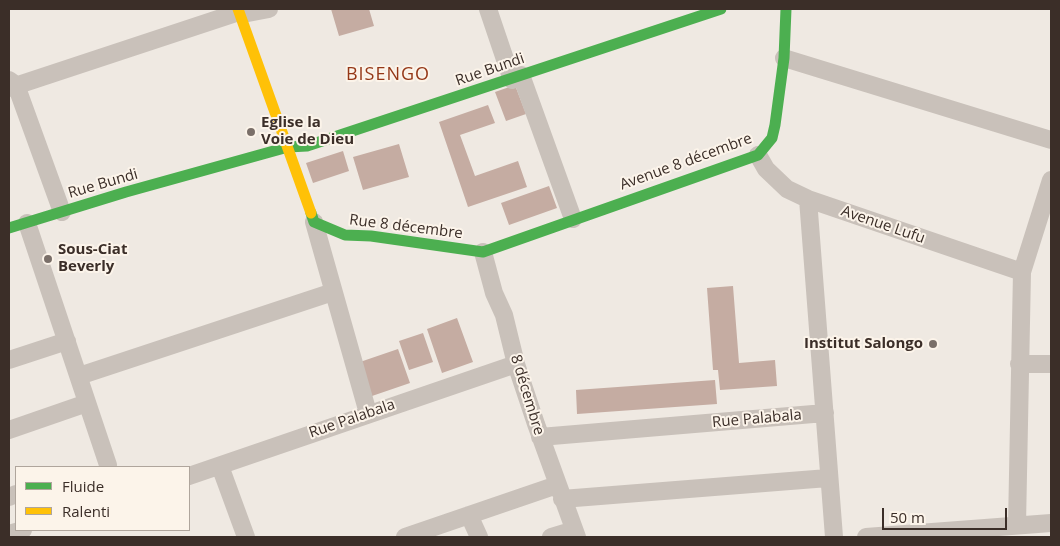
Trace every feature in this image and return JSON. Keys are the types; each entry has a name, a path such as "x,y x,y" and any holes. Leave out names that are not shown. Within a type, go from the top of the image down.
{"street":[{"path":"62,212 11,84 238,10 248,13 269,9"},
{"path":"488,9 573,219"},
{"name":"Rue Bundi","path":"9,228 288,147 307,146 720,9"},
{"name":"Avenue 8 décembre","path":"483,252 758,155 772,138 775,126 784,58 786,9"},
{"path":"238,10 314,222 368,413"},
{"path":"784,58 1051,140"},
{"name":"Avenue Lufu","path":"758,155 766,168 787,189 808,199 1022,272"},
{"path":"1017,525 1022,272 1051,180"},
{"path":"808,199 834,537"},
{"name":"Rue 8 décembre","path":"314,222 345,235 371,236 483,252"},
{"path":"27,223 108,466"},
{"name":"8 décembre","path":"483,252 494,293 504,315 516,364 575,533"},
{"path":"79,376 334,292"},
{"path":"9,360 67,340"},
{"name":"Rue Palabala","path":"190,476 368,413 516,364"},
{"path":"1019,364 1051,364"},
{"path":"9,430 87,403"},
{"name":"Rue Palabala","path":"540,437 825,413"},
{"path":"220,466 246,537"},
{"path":"405,537 469,515 560,492 828,478"},
{"path":"469,515 479,537"},
{"path":"866,537 958,534 1051,522"},
{"path":"551,537 575,533"}],"building":[{"path":"331,9 369,9 374,26 339,36"},
{"path":"515,85 526,114 506,121 495,92"},
{"path":"488,105 495,123 460,135 475,176 518,161 527,187 468,207 439,122"},
{"path":"399,144 409,177 363,190 353,157"},
{"path":"343,151 349,171 313,183 306,163"},
{"path":"549,186 557,208 509,225 501,203"},
{"path":"733,286 739,363 775,360 777,386 720,390 718,370 713,370 707,288"},
{"path":"457,318 473,362 442,373 427,329"},
{"path":"423,333 433,362 409,370 399,341"},
{"path":"398,349 410,383 372,396 360,362"},
{"path":"715,380 717,404 577,414 576,390"}],"traffic: fast":[{"path":"9,228 126,192 288,147 307,146 721,9"},
{"path":"311,213 314,222 345,235 371,236 483,252 758,155 772,138 775,125 784,58 786,9"}],"traffic: slow":[{"path":"238,9 311,213"}],"place":[{"name":"Eglise la Voie de Dieu","path":"251,132"},
{"name":"Sous-Ciat Beverly","path":"48,259"},
{"name":"Institut Salongo","path":"933,344"}],"district":[{"name":"BISENGO","path":"388,75"}]}
